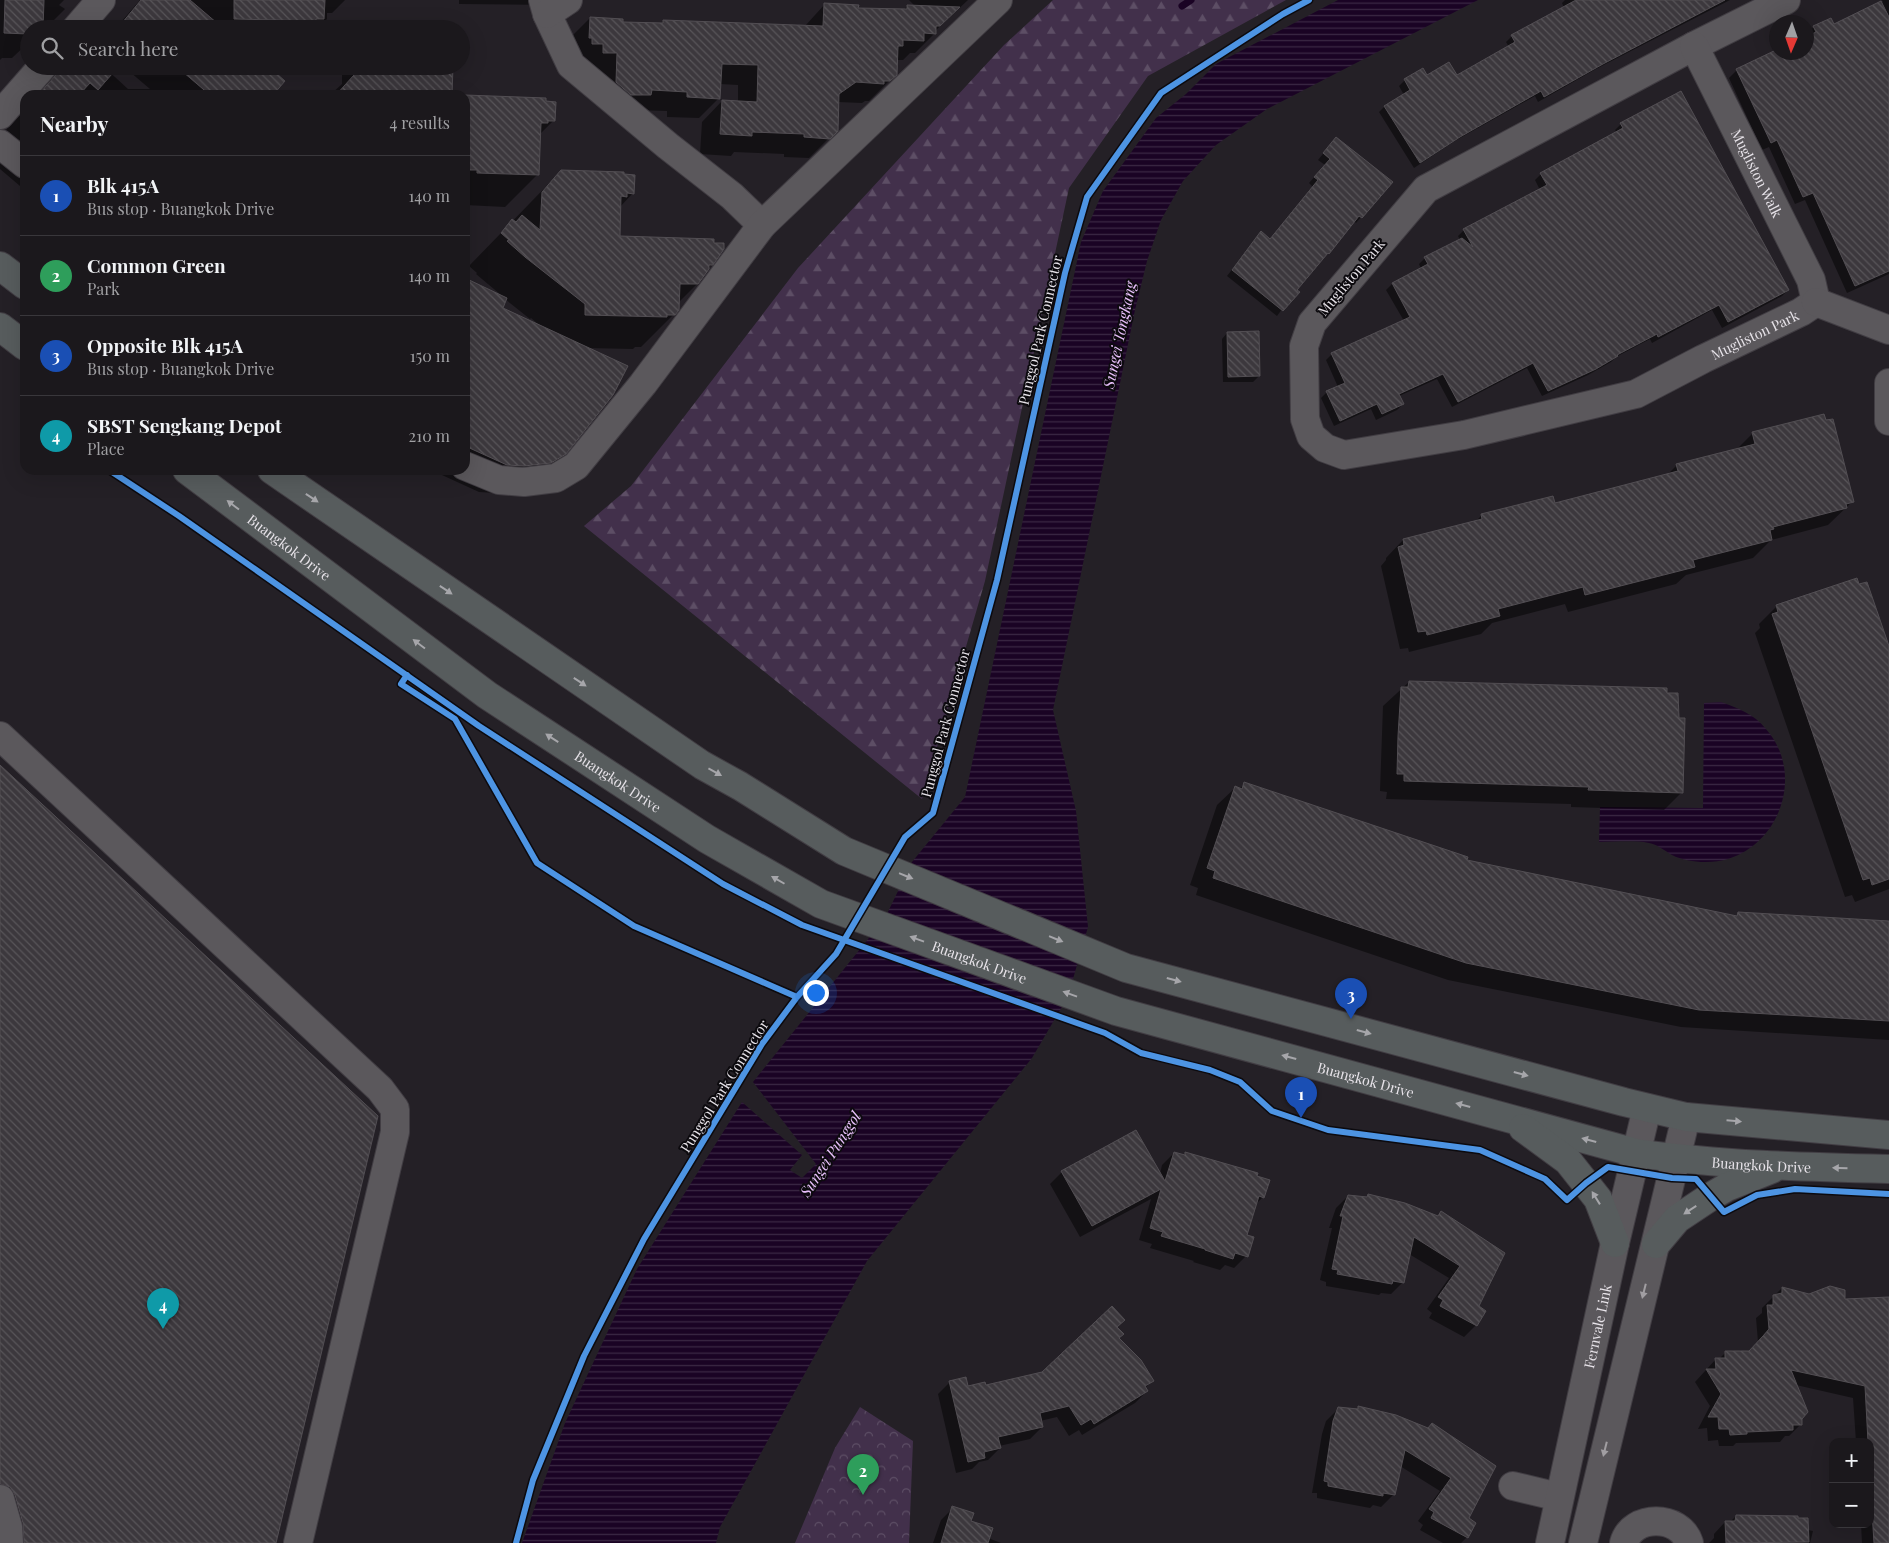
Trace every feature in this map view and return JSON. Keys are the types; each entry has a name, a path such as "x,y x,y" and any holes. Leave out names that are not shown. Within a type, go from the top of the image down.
{"main road":[{"path":"0,266 20,280"},
{"path":"0,327 20,342"},
{"name":"Buangkok Drive","path":"194,475 487,695 707,839 821,904 1116,1011 1636,1153 1676,1159 1781,1166 1889,1169"},
{"path":"279,475 702,765 740,786 844,851 1126,968 1686,1117 1889,1135"},
{"path":"1510,1118 1568,1161 1598,1199 1616,1243"},
{"path":"1656,1244 1677,1219 1727,1187 1781,1166"}],"street":[{"path":"84,20 101,0"},
{"path":"470,468 499,480 524,482 556,478 576,466 655,369 762,225 998,0"},
{"name":"Mugliston Park","path":"1786,0 1694,46 1426,189 1312,323 1304,346 1305,419 1311,436 1325,448 1344,455 1464,435 1636,394 1703,359 1801,312 1816,302"},
{"path":"552,5 571,66 732,196 762,225"},
{"name":"Mugliston Walk","path":"1694,46 1811,280 1816,302"},
{"path":"22,90 35,75"},
{"path":"0,115 20,92"},
{"path":"0,144 20,160"},
{"path":"1816,302 1889,330"},
{"path":"1889,383 1889,422"},
{"path":"0,736 380,1089 395,1109 395,1132 298,1543"},
{"name":"Fernvale Link","path":"1550,1543 1647,1108"},
{"path":"1583,1543 1686,1117"},
{"path":"1513,1486 1559,1497"},
{"path":"0,1499 8,1527 9,1543"},
{"path":"1624,1543 1638,1526 1656,1520 1675,1525 1687,1537 1689,1543"}],"green space":[{"path":"1053,0 1286,0 1148,76 1069,188 985,581 922,799 584,526 631,486 798,268 1004,45"},
{"path":"860,1407 913,1441 909,1543 795,1543 835,1448"}],"water":[{"path":"1338,0 1478,0 1267,109 1216,145 1183,181 1161,220 1147,261 1135,310 1053,710 1076,811 1088,927 1073,979 1063,1005 1032,1058 867,1261 720,1527 716,1543 522,1543 565,1423 637,1269 742,1102 802,1155 790,1170 802,1178 816,1164 753,1082 885,918 912,862 965,797 1081,242 1103,191 1156,118 1186,94 1216,64"},
{"path":"1721,702 1745,712 1766,729 1777,746 1784,765 1785,785 1782,804 1774,822 1762,838 1747,850 1728,859 1707,862 1678,858 1649,843 1630,841 1599,842 1600,807 1703,808 1704,703"}],"building":[{"path":"5,0 44,0 43,20 20,20 20,34 4,33"},
{"path":"141,0 190,0 213,20 124,20"},
{"path":"234,0 325,0 324,19 234,19"},
{"path":"1576,0 1725,0 1544,97 1541,91 1460,137 1420,163 1384,106 1410,90 1404,79 1423,68 1427,75 1449,62 1457,75 1515,42 1511,35"},
{"path":"1881,1 1889,17 1889,271 1855,286 1813,193 1803,197 1777,140 1771,143 1736,69 1769,53 1769,60 1814,60 1814,33 1816,32 1814,26 1831,18 1834,24"},
{"path":"824,3 859,5 858,8 907,9 907,5 960,7 940,26 936,26 936,34 924,33 924,41 903,40 903,46 898,46 897,75 890,81 884,81 884,84 856,82 839,94 838,131 830,139 804,137 804,134 752,132 752,136 720,134 722,100 757,102 758,65 722,64 720,99 687,97 687,92 652,90 651,95 631,95 616,82 617,53 603,53 603,44 592,44 592,38 589,38 590,17 623,19 623,22 663,23 663,20 823,26"},
{"path":"111,75 98,90 90,83 84,90 42,90 55,76"},
{"path":"187,75 278,75 285,81 277,90 204,90"},
{"path":"354,75 453,75 452,90 340,90"},
{"path":"1681,91 1789,290 1728,322 1719,305 1658,337 1657,334 1617,355 1596,369 1548,391 1533,363 1458,402 1443,374 1399,394 1404,404 1382,414 1377,404 1340,421 1326,391 1345,383 1331,353 1410,317 1392,283 1428,264 1424,257 1462,238 1473,247 1463,229 1547,185 1540,173 1623,128 1620,123"},
{"path":"470,95 546,98 546,101 556,102 555,121 541,123 539,175 477,173 477,170 470,170"},
{"path":"1336,137 1393,182 1362,218 1359,216 1297,290 1300,292 1283,311 1232,270 1261,231 1270,239 1318,180 1314,177 1330,159 1323,153"},
{"path":"561,170 624,172 624,174 635,175 634,194 627,193 627,197 621,196 620,236 714,239 714,243 724,243 724,249 713,265 709,265 709,269 698,284 680,284 679,310 675,315 667,315 667,317 585,315 585,304 507,241 509,240 501,233 512,219 516,222 522,215 540,230 542,192"},
{"path":"470,280 507,298 503,308 628,366 613,395 566,454 551,463 524,466 507,465 470,448"},
{"path":"1259,331 1260,376 1228,377 1227,332"},
{"path":"1824,414 1826,420 1833,419 1854,502 1846,504 1847,508 1773,527 1774,529 1770,530 1772,540 1693,560 1695,567 1585,595 1583,587 1498,609 1500,616 1427,635 1426,631 1418,632 1398,547 1404,545 1403,539 1482,519 1481,514 1553,496 1555,503 1678,471 1676,464 1755,444 1752,432"},
{"path":"1857,578 1859,584 1867,582 1889,646 1889,879 1872,885 1870,878 1863,880 1772,614 1778,612 1776,605"},
{"path":"1409,681 1667,688 1667,693 1678,693 1679,718 1685,718 1683,793 1588,790 1589,787 1404,781 1404,774 1397,774 1398,736 1401,687 1408,687"},
{"path":"0,765 378,1116 276,1543 24,1543 23,1523 15,1495 10,1487 0,1484"},
{"path":"1244,782 1468,857 1467,860 1737,916 1738,912 1889,921 1889,1021 1699,1010 1466,963 1213,878 1215,871 1207,868 1235,786 1242,789"},
{"path":"1136,1130 1165,1181 1174,1152 1185,1155 1185,1152 1258,1173 1257,1176 1270,1180 1264,1198 1259,1196 1247,1235 1254,1237 1248,1257 1235,1253 1233,1259 1161,1236 1163,1232 1150,1228 1161,1189 1092,1226 1061,1171"},
{"path":"1368,1194 1405,1203 1438,1216 1441,1211 1505,1253 1479,1306 1486,1311 1477,1326 1440,1306 1443,1300 1438,1297 1460,1266 1414,1237 1404,1283 1393,1281 1392,1284 1337,1274 1338,1270 1332,1269 1343,1216 1340,1216 1348,1195 1367,1197"},
{"path":"1830,1286 1845,1290 1845,1299 1889,1297 1889,1543 1874,1543 1874,1438 1868,1438 1865,1386 1791,1370 1808,1412 1802,1419 1802,1425 1793,1425 1793,1430 1747,1432 1747,1434 1730,1435 1729,1429 1719,1429 1718,1417 1708,1417 1721,1394 1706,1369 1716,1369 1715,1358 1725,1358 1725,1351 1749,1351 1769,1329 1767,1305 1773,1305 1773,1295 1782,1293 1782,1287 1809,1294"},
{"path":"1112,1306 1125,1320 1117,1327 1124,1334 1119,1338 1141,1360 1154,1381 1145,1386 1148,1391 1094,1424 1091,1419 1081,1425 1069,1406 1040,1413 1043,1427 998,1437 1001,1448 984,1452 985,1458 968,1462 949,1381 966,1377 968,1386 985,1382 986,1385 1042,1372"},
{"path":"1358,1406 1396,1415 1428,1428 1432,1423 1496,1466 1469,1518 1476,1523 1468,1538 1431,1518 1434,1512 1429,1509 1451,1478 1405,1450 1395,1495 1383,1493 1383,1496 1328,1486 1328,1482 1324,1481 1333,1421 1338,1407 1358,1409"},
{"path":"952,1506 974,1513 971,1521 993,1528 988,1543 941,1543"},
{"path":"1736,1515 1798,1516 1798,1518 1808,1518 1809,1542 1726,1543 1725,1521 1735,1521"}],"waterway":[{"path":"1182,6 1191,0"}],"cycle path":[{"name":"Punggol Park Connector","path":"516,1543 533,1480 584,1356 644,1239 762,1044 797,997 836,954 905,837 933,813 997,580 1065,273 1087,197 1161,93 1283,14 1309,0"},
{"path":"117,475 179,516 479,726 723,884 802,925 1105,1033 1141,1053 1210,1070 1240,1082 1272,1111 1328,1130 1480,1150 1545,1179 1567,1200 1608,1167 1672,1178 1696,1179 1724,1212 1757,1195 1795,1189 1889,1194"},
{"path":"407,675 401,684 455,719 537,863 634,926 797,997"}],"place":[{"name":"Opposite Blk 415A","path":"1351,1019"},
{"name":"Blk 415A","path":"1301,1118"},
{"name":"SBST Sengkang Depot","path":"163,1329"},
{"name":"Common Green","path":"863,1495"}],"water label":[{"name":"Sungei Tongkang","path":"1119,335"},
{"name":"Sungei Punggol","path":"830,1154"}]}
